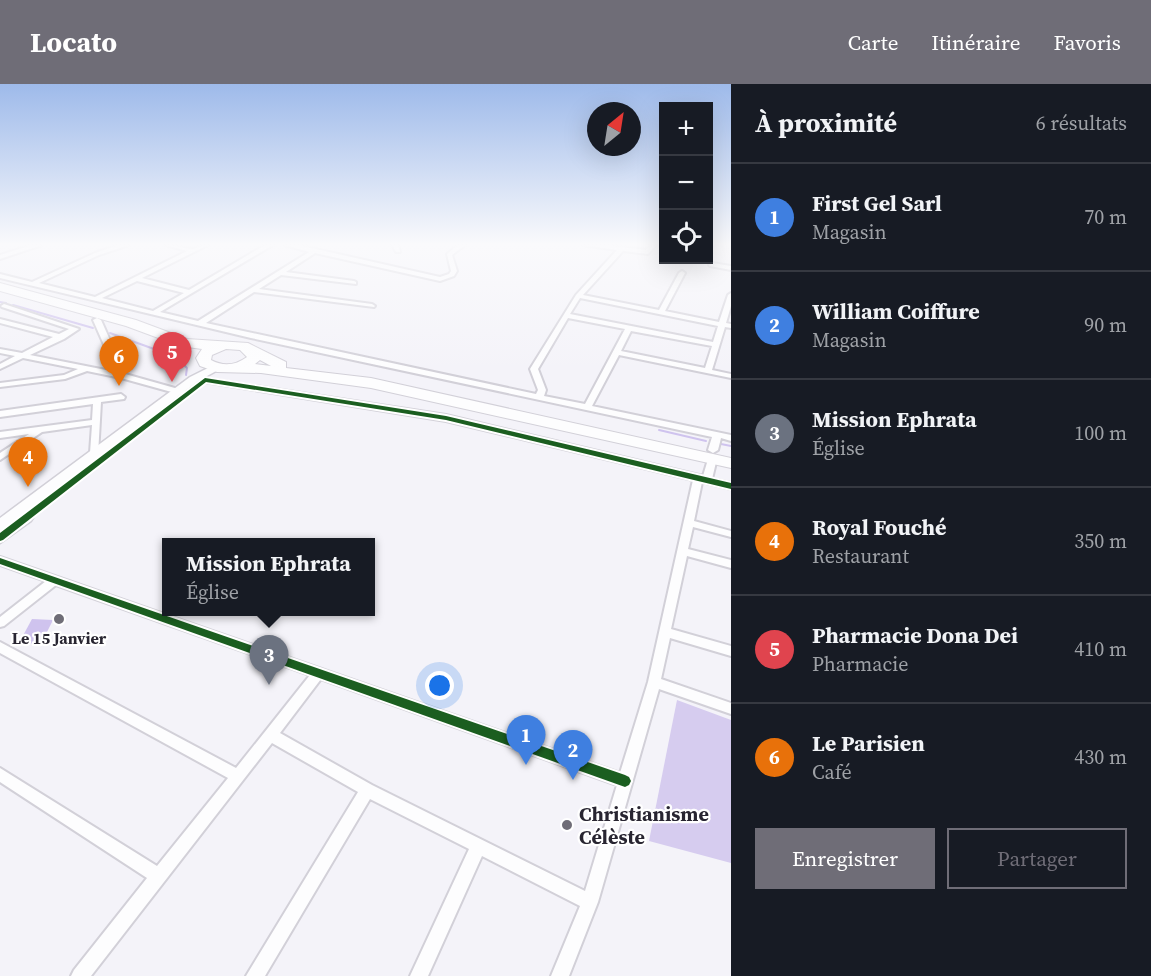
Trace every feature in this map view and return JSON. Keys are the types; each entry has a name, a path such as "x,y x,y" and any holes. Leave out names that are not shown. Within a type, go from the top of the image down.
{"highway":[{"path":"2,287 131,322 185,343 220,346 249,345 271,362 291,367 393,379 714,448 731,454"},
{"path":"1,302 20,299 97,320 187,351 211,371 261,369 371,383 714,448 731,462"},
{"path":"211,371 250,362 249,345"},
{"path":"211,371 206,352 220,346"}],"street":[{"path":"43,287 199,324 249,345 587,408 714,448"},
{"path":"95,299 120,287"},
{"path":"168,287 190,292"},
{"path":"154,313 199,287"},
{"path":"199,324 258,287"},
{"path":"539,398 542,390 534,369 578,296 587,287"},
{"path":"661,312 675,287"},
{"path":"253,290 372,306"},
{"path":"578,296 731,326"},
{"path":"708,371 731,296"},
{"path":"0,367 61,337 75,327 1,302"},
{"path":"568,316 716,345"},
{"path":"97,320 122,376"},
{"path":"0,321 61,337"},
{"path":"587,408 629,328"},
{"path":"0,351 122,376 181,393"},
{"path":"616,352 731,376"},
{"path":"0,386 68,377 85,370"},
{"path":"0,525 95,453 211,371 446,418 731,486"},
{"path":"0,538 181,393"},
{"path":"0,414 120,397"},
{"path":"95,453 97,400"},
{"path":"0,435 96,422"},
{"path":"0,457 41,430"},
{"path":"560,976 590,902 654,682 689,523 714,448 731,438"},
{"path":"689,523 731,534"},
{"path":"682,551 731,564"},
{"path":"0,561 625,781"},
{"path":"0,623 54,580"},
{"path":"665,632 731,651"},
{"path":"0,647 238,776"},
{"path":"80,976 319,673"},
{"path":"654,682 731,709"},
{"path":"271,735 367,790 590,902"},
{"path":"0,774 159,876"},
{"path":"255,976 367,790"},
{"path":"419,976 478,846"}],"shaded area":[{"path":"32,619 53,620 41,644 19,643"},
{"path":"677,700 731,720 731,863 649,841"}],"waterway":[{"path":"0,302 6,303"},
{"path":"13,305 93,328"},
{"path":"110,333 176,357 187,368 186,375"},
{"path":"659,430 706,441"},
{"path":"721,444 731,446"}],"cycle path":[{"path":"0,538 205,380 446,418 731,486"},
{"path":"0,561 625,781"}],"place":[{"name":"Pharmacie Dona Dei","path":"172,382"},
{"name":"Le Parisien","path":"119,386"},
{"name":"Royal Fouché","path":"28,487"},
{"name":"Le 15 Janvier","path":"59,619"},
{"name":"Mission Ephrata","path":"269,685"},
{"name":"First Gel Sarl","path":"526,765"},
{"name":"William Coiffure","path":"573,780"},
{"name":"Christianisme Célèste","path":"567,825"}]}
